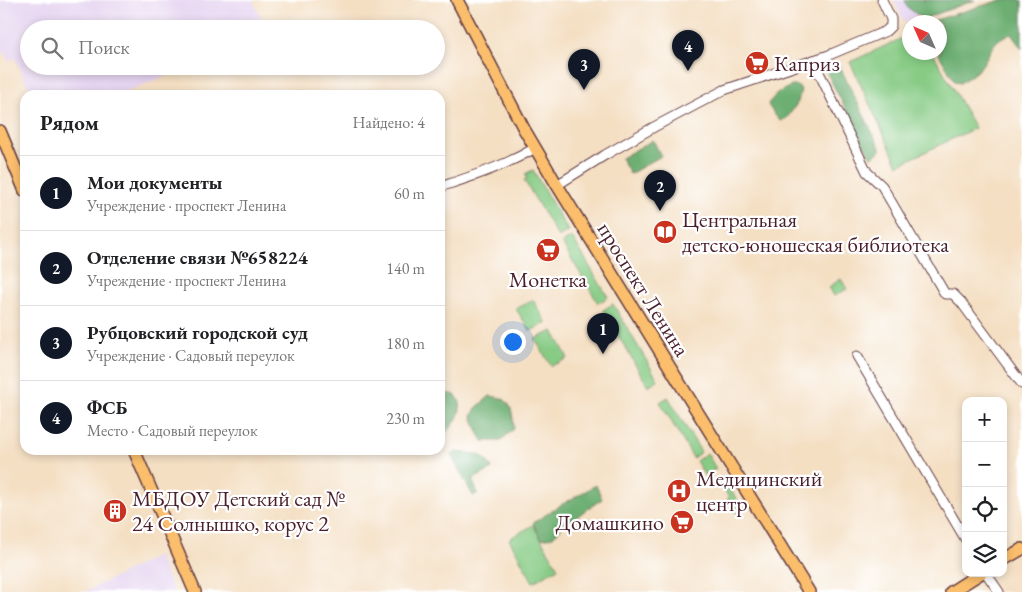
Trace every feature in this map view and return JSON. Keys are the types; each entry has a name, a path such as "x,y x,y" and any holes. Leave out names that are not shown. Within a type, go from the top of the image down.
{"main road":[{"name":"проспект Ленина","path":"458,0 489,63 535,148 809,592"},
{"path":"0,131 20,179"},
{"path":"136,455 195,592"},
{"path":"1007,558 1022,549"},
{"path":"951,592 975,577"}],"street":[{"path":"557,185 654,127 724,90 850,47 886,31 891,26 891,19 882,0"},
{"path":"813,60 867,172 882,186 945,294 953,294 961,302 1022,384"},
{"path":"445,185 497,167 535,148"},
{"path":"857,356 962,533"},
{"path":"989,577 999,592"}],"shaded area":[{"path":"0,0 253,0 262,20 20,20 20,69 15,58 8,61 5,52 0,54 0,44 2,43 0,39"},
{"path":"894,0 957,0 921,15 902,15 902,18"},
{"path":"23,75 168,75 130,90 30,90"},
{"path":"158,556 174,592 85,592"}],"green space":[{"path":"905,0 975,0 934,15 918,15 907,7"},
{"path":"1001,0 1022,0 1022,49 1011,34 1005,36 997,41 977,71 960,83 955,82 942,60 947,60 947,16"},
{"path":"902,38 902,60 937,60 975,128 898,165 850,62"},
{"path":"839,65 881,150 871,158 826,71"},
{"path":"795,85 801,89 798,102 787,118 780,121 768,105 773,97"},
{"path":"653,140 661,156 630,174 621,158"},
{"path":"533,170 568,231 558,237 524,180 527,178 525,174"},
{"path":"572,237 608,297 598,303 562,243"},
{"path":"841,279 847,289 834,296 829,287"},
{"path":"533,300 547,323 530,331 516,309"},
{"path":"613,304 658,380 648,386 603,310"},
{"path":"553,331 568,358 551,366 535,339"},
{"path":"445,393 456,396 460,406 458,417 445,432"},
{"path":"490,396 506,401 512,412 514,429 500,441 483,441 472,416 476,408"},
{"path":"668,397 701,452 693,458 660,402"},
{"path":"456,452 477,454 489,463 492,469 472,480 478,493 473,496 451,455"},
{"path":"707,453 716,469 705,476 696,461"},
{"path":"726,481 743,510 737,514 727,501 729,497 720,484"},
{"path":"596,485 602,499 563,526 553,537 541,539 533,523"},
{"path":"533,525 558,568 533,582 509,539"}],"place":[{"name":"Каприз","path":"757,63"},
{"name":"ФСБ","path":"688,71"},
{"name":"Рубцовский городской суд","path":"584,90"},
{"name":"Отделение связи №658224","path":"660,211"},
{"name":"Центральная детско-юношеская библиотека","path":"665,232"},
{"name":"Монетка","path":"548,250"},
{"name":"Мои документы","path":"603,354"},
{"name":"Медицинский центр","path":"679,491"},
{"name":"МБДОУ Детский сад № 24 Солнышко, корус 2","path":"115,511"},
{"name":"Домашкино","path":"682,522"}]}
